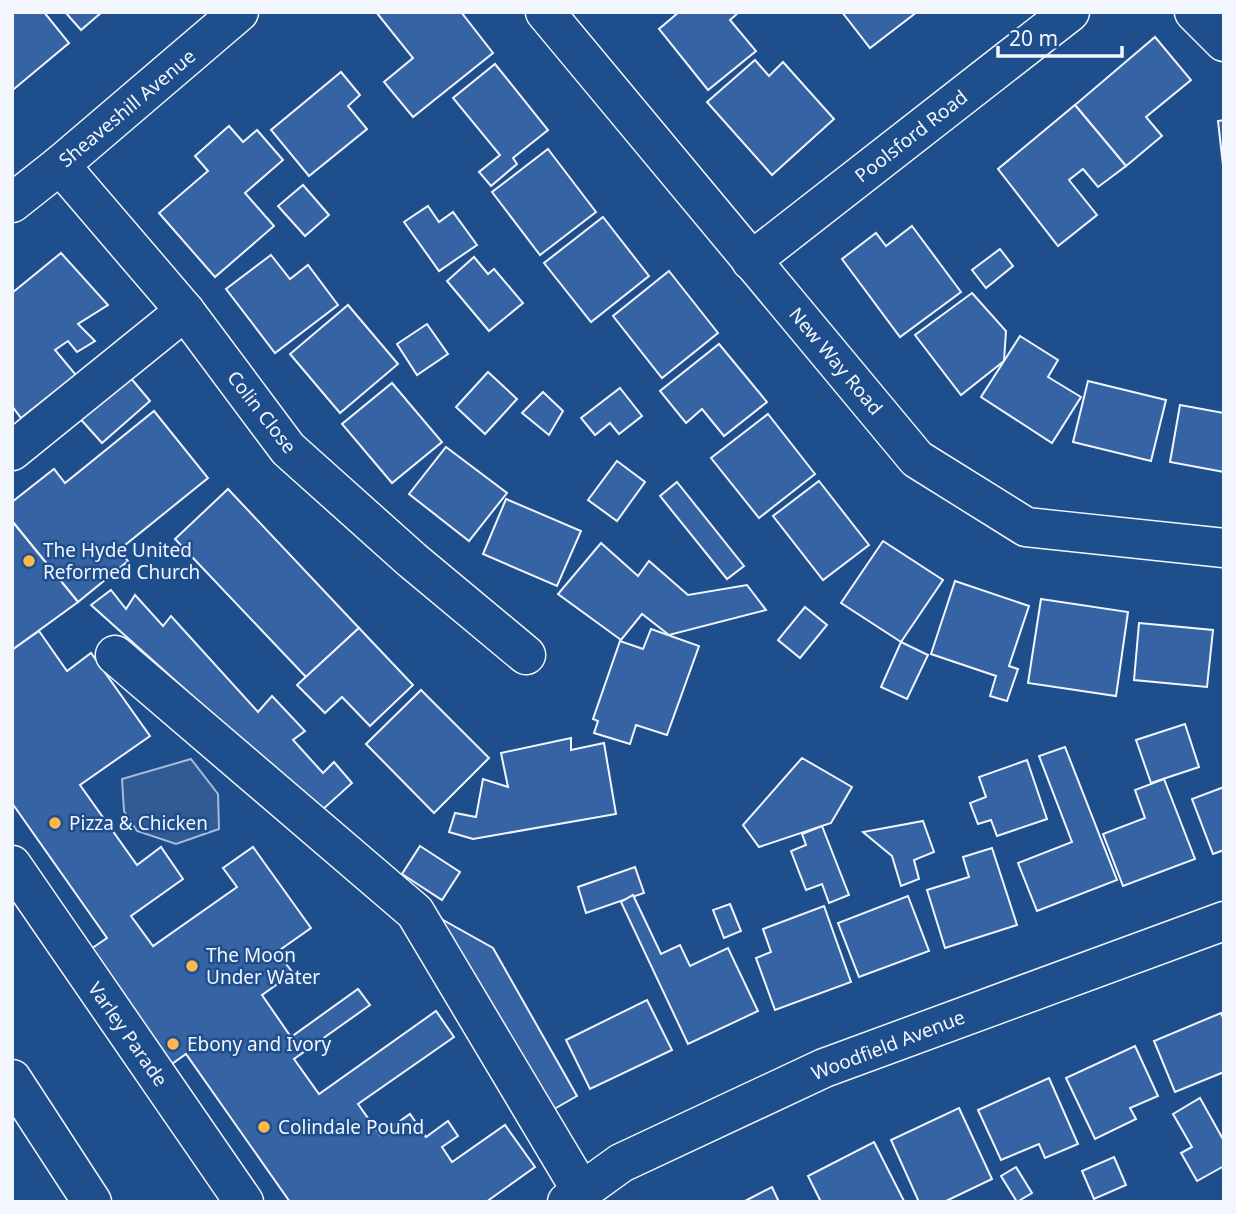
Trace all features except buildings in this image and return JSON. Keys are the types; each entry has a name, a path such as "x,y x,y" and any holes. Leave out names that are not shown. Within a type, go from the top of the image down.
{"street":[{"name":"Sheaveshill Avenue","path":"12,203 239,12"},
{"name":"New Way Road","path":"545,12 917,459 1026,527 1224,548"},
{"name":"Poolsford Road","path":"751,261 1070,12"},
{"path":"1194,12 1224,42"},
{"name":"Colin Close","path":"60,165 185,311 288,449 412,560 526,655"},
{"path":"12,450 185,311"},
{"path":"115,655 415,912 575,1197"},
{"name":"Varley Parade","path":"12,865 244,1202"},
{"name":"Woodfield Avenue","path":"575,1197 621,1163 824,1068 1224,920"},
{"path":"12,1079 92,1202"}],"shaded area":[{"path":"191,759 218,794 219,829 176,844 137,831 124,811 122,779"}],"place":[{"name":"The Hyde United Reformed Church","path":"29,561"},
{"name":"Pizza & Chicken","path":"55,823"},
{"name":"The Moon Under Water","path":"192,966"},
{"name":"Ebony and Ivory","path":"173,1044"},
{"name":"Colindale Pound","path":"264,1127"}]}
